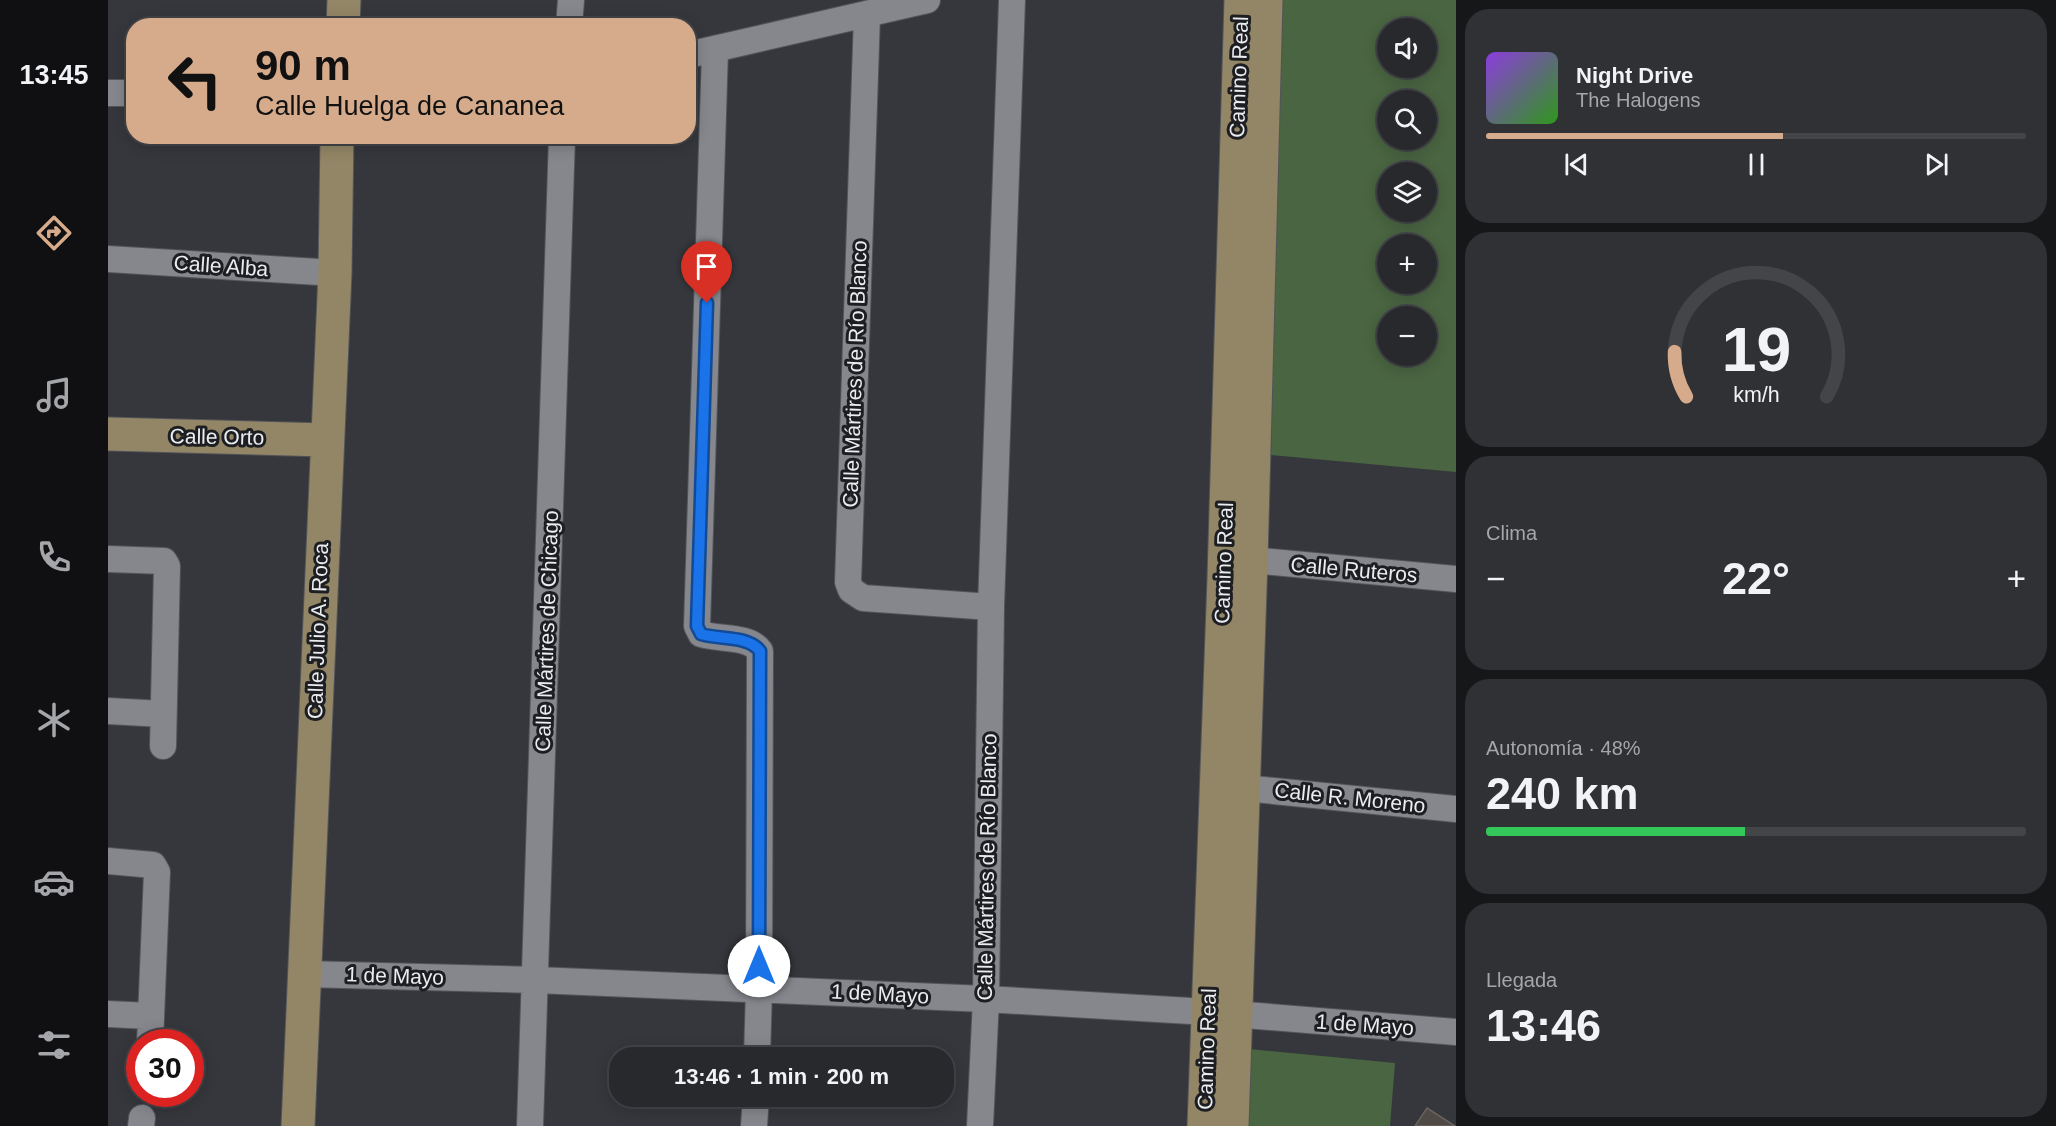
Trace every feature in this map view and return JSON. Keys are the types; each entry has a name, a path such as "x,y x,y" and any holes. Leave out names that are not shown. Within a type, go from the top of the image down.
{"street":[{"path":"343,18 344,0"},
{"path":"569,18 571,0"},
{"path":"696,54 927,0"},
{"name":"Calle Mártires de Río Blanco","path":"980,1126 986,999 991,607 1012,0"},
{"name":"Camino Real","path":"1232,1126 1221,1014 1224,578 1241,0"},
{"name":"Camino Real","path":"1204,1126 1221,1014 1244,788 1266,0"},
{"name":"Calle Mártires de Río Blanco","path":"867,15 848,582 851,590 863,598 991,607"},
{"path":"715,50 697,626 701,634 747,642 755,645 760,651 757,1047"},
{"path":"108,93 126,93"},
{"name":"Calle Julio A. Roca","path":"298,1126 335,273 337,144"},
{"name":"Calle Mártires de Chicago","path":"530,1126 562,144"},
{"name":"Calle Alba","path":"108,259 335,273"},
{"name":"Calle Orto","path":"108,434 326,440"},
{"path":"108,559 164,561 167,566 163,746"},
{"name":"Calle Ruteros","path":"1251,560 1456,579"},
{"path":"108,711 163,714"},
{"name":"Calle R. Moreno","path":"1244,788 1456,809"},
{"path":"108,861 153,865 157,872 150,1029"},
{"name":"1 de Mayo","path":"303,974 536,980 986,999 1456,1032"},
{"path":"108,1014 150,1016"},
{"path":"754,1126 755,1107"}],"green space":[{"path":"1280,0 1456,0 1456,472 1271,455"},
{"path":"1249,1049 1395,1063 1390,1126 1246,1126"}],"building":[{"path":"1427,1108 1455,1126 1415,1126"}],"route":[{"path":"707,303 697,626 701,634 747,642 755,645 760,651 759,966"}]}
